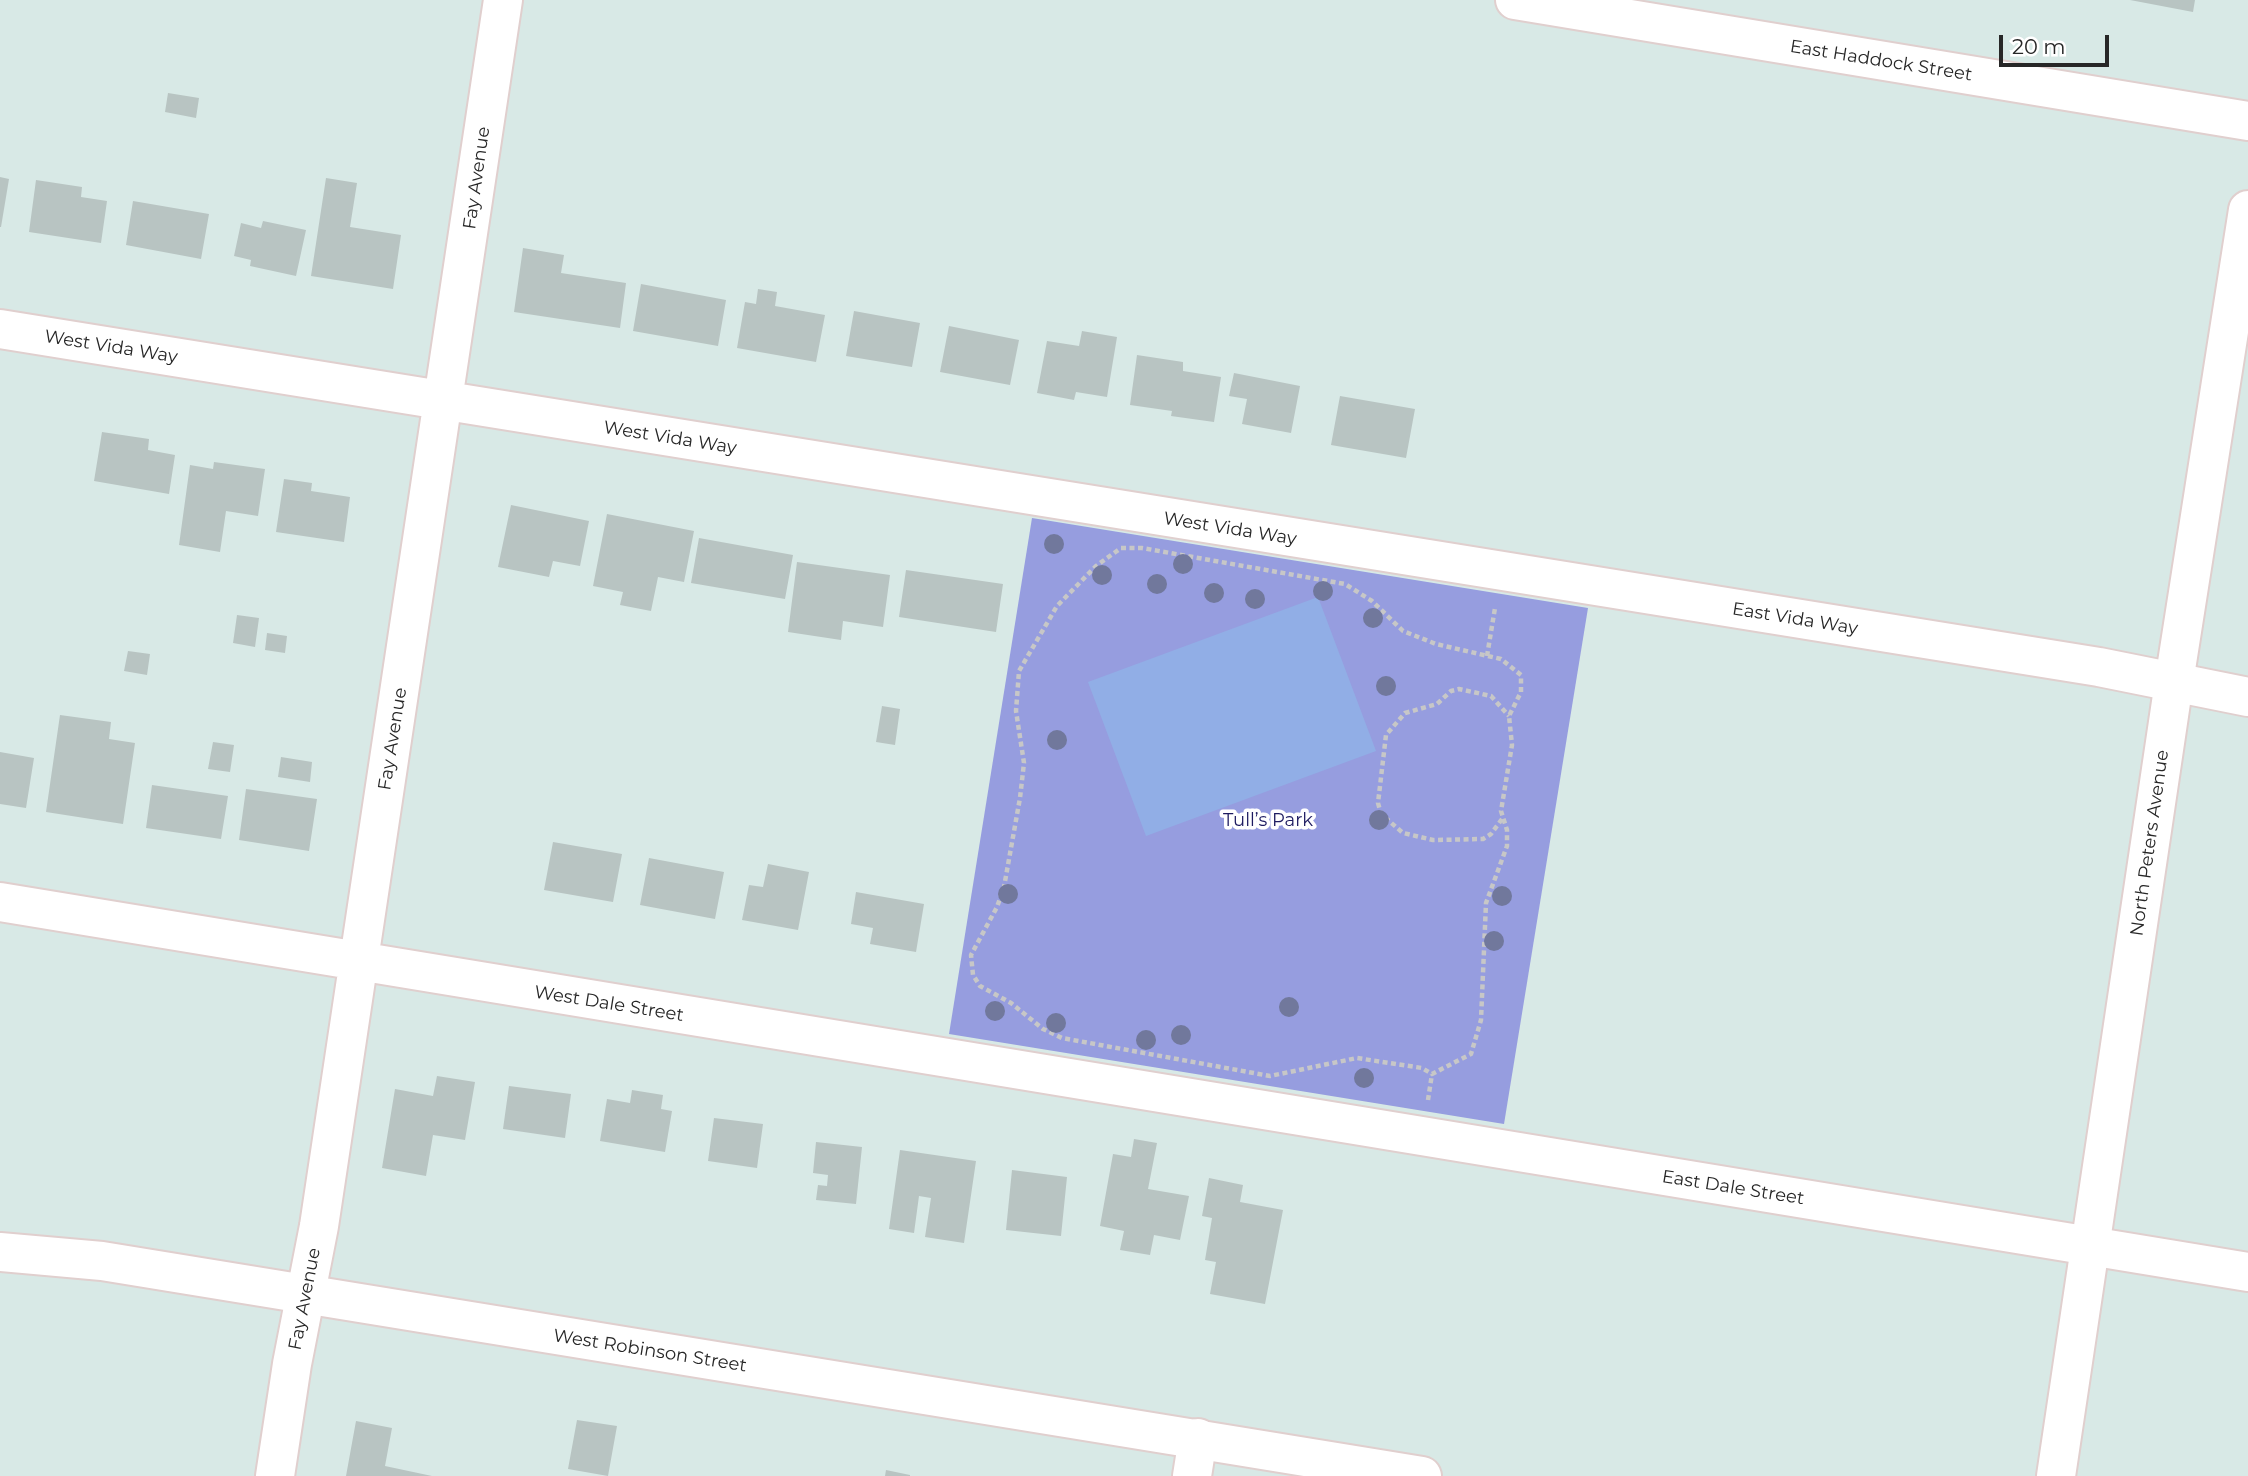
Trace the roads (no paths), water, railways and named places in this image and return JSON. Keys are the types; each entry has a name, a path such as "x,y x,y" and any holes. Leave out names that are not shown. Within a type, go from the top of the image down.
{"street":[{"name":"Fay Avenue","path":"275,1476 319,1226 503,0"},
{"name":"East Haddock Street","path":"1515,0 2248,121"},
{"name":"North Peters Avenue","path":"2056,1476 2174,682 2248,210"},
{"name":"West Vida Way","path":"0,329 1341,547"},
{"name":"East Vida Way","path":"1341,547 2085,665 2248,697"},
{"name":"West Dale Street","path":"0,902 358,963 1219,1102"},
{"name":"East Dale Street","path":"1219,1102 2248,1272"},
{"name":"West Robinson Street","path":"0,1230 102,1261"},
{"name":"West Robinson Street","path":"0,1252 102,1261 1422,1476"},
{"path":"1192,1476 1198,1438"}],"park label":[{"name":"Tull’s Park","path":"1268,821"}]}
